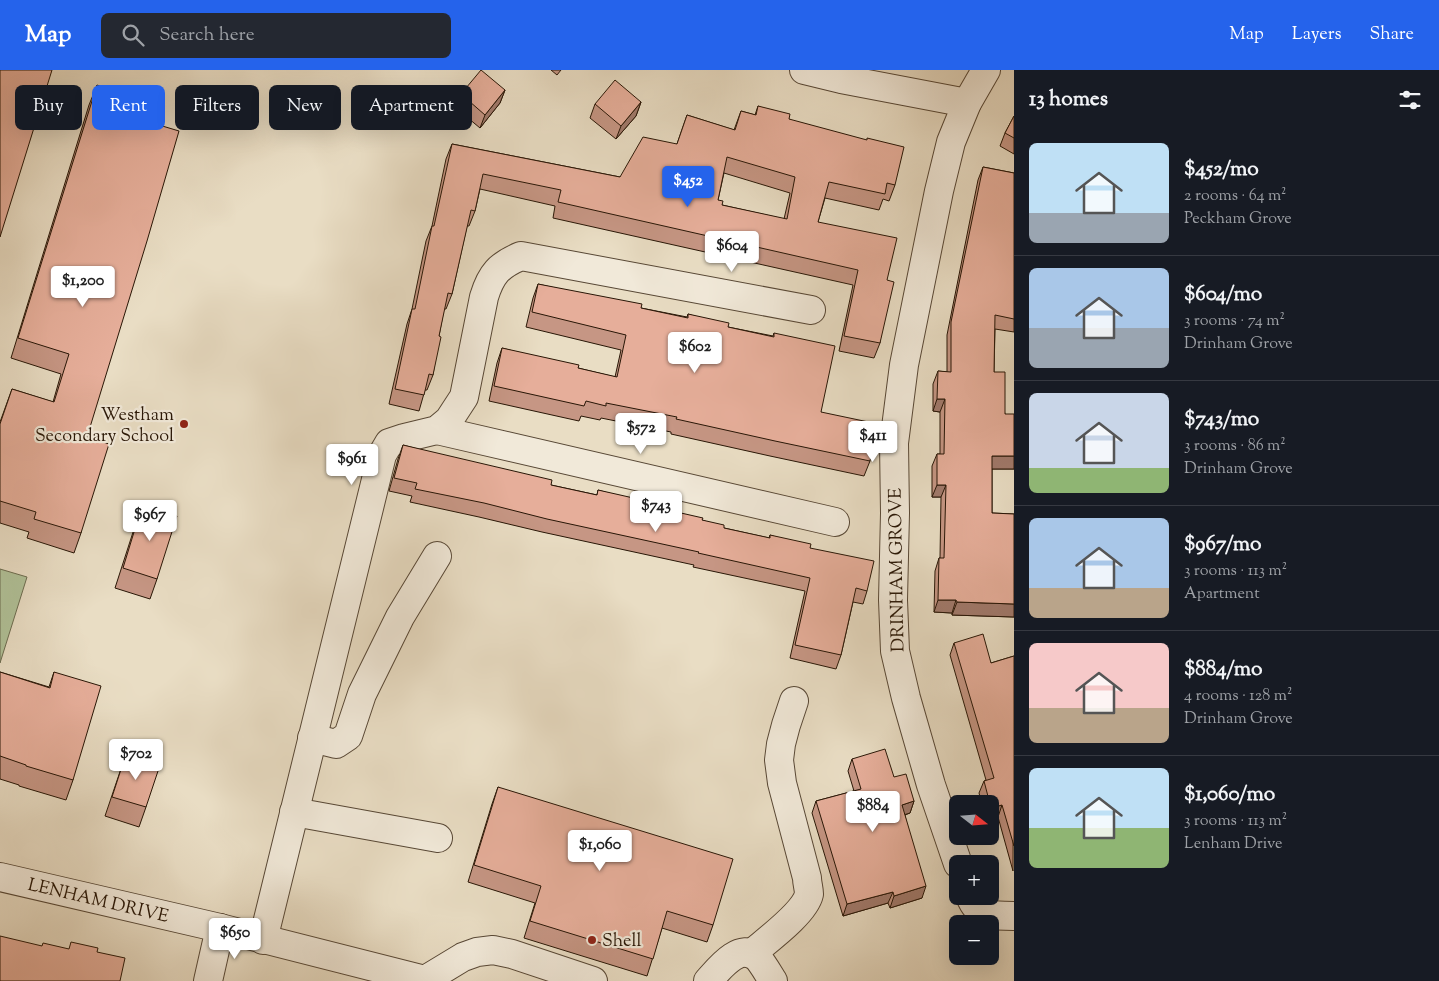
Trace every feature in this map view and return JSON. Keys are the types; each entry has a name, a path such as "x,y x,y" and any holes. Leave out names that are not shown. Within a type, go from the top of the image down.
{"street":[{"path":"804,70 967,103"},
{"name":"DRINHAM GROVE","path":"955,855 931,785 906,698 895,651 893,600 894,443 904,365 939,191 951,142 967,103 986,70"},
{"path":"263,940 382,455 389,443 437,430 449,420 464,397 488,283 498,269 508,261 521,256 811,310"},
{"path":"437,430 835,522"},
{"path":"312,738 336,744 348,736 362,694 400,616 437,556"},
{"path":"751,954 785,926 805,903 809,893 807,878 782,783 779,760 781,744 794,701"},
{"path":"294,812 438,838"},
{"name":"LENHAM DRIVE","path":"0,877 220,928 427,980"},
{"path":"973,905 977,909 1002,916"},
{"path":"208,981 220,928"},
{"path":"427,980 463,957 477,952 493,950 512,954 593,981"},
{"path":"708,981 731,957 743,953 757,957 773,981"}],"green space":[{"path":"0,569 27,577 0,663"}],"building":[{"path":"0,70 52,70 47,85 15,85 15,130 33,130 0,237"},
{"path":"481,70 505,90 485,115 472,104 472,85 468,85"},
{"path":"615,80 641,102 621,126 595,104"},
{"path":"92,101 92,130 165,130 165,127 179,131 87,437 109,444 81,533 34,519 36,512 0,501 0,424 12,389 54,402 69,354 18,338"},
{"path":"758,106 790,114 789,119 867,140 867,138 904,147 895,185 887,183 885,194 829,182 818,222 897,238 887,280 894,282 880,343 844,336 858,270 558,202 561,190 483,174 475,211 471,210 452,294 448,293 433,375 429,374 424,395 395,389 412,309 415,309 432,226 434,226 452,144 620,177 643,137 677,144 687,115 735,130 741,111 756,115","holes":["727,157 795,177 787,219 722,205 723,201 718,200"]},
{"path":"1014,116 1014,138 1005,133"},
{"path":"983,167 1014,173 1014,319 995,315 994,372 1005,372 1005,414 1014,414 1014,456 992,456 992,513 1014,514 1014,604 938,600 939,558 944,558 946,485 937,485 937,454 944,454 945,399 937,399 938,371 951,372 951,322"},
{"path":"538,284 642,304 641,308 688,318 688,314 729,323 728,327 774,337 774,333 835,346 821,412 878,424 870,461 676,419 677,417 606,403 606,406 586,401 584,406 494,386 502,348 579,365 578,368 617,377 626,335 532,312"},
{"path":"403,445 552,480 551,485 597,495 598,490 660,504 659,508 703,518 702,520 724,525 724,528 770,538 770,535 811,544 810,548 874,561 867,591 856,588 841,655 795,645 810,578 484,503 415,489 417,483 394,478"},
{"path":"142,506 177,516 157,579 123,568"},
{"path":"983,634 991,663 1014,656 1014,846 1002,805 999,806 999,795 988,795 984,781 994,778 954,643"},
{"path":"0,672 50,688 54,672 101,686 73,780 0,756"},
{"path":"885,749 894,777 906,774 914,801 902,805 926,886 894,896 893,892 847,904 816,801 861,789 852,759"},
{"path":"126,754 160,765 146,807 112,797"},
{"path":"498,787 733,859 713,925 667,911 653,959 530,921 541,886 474,865"},
{"path":"0,936 42,946 43,943 69,949 71,942 98,948 97,952 125,958 120,981 0,981"}],"place":[{"name":"Westham Secondary School","path":"184,424"},
{"name":"Shell","path":"592,940"}]}
